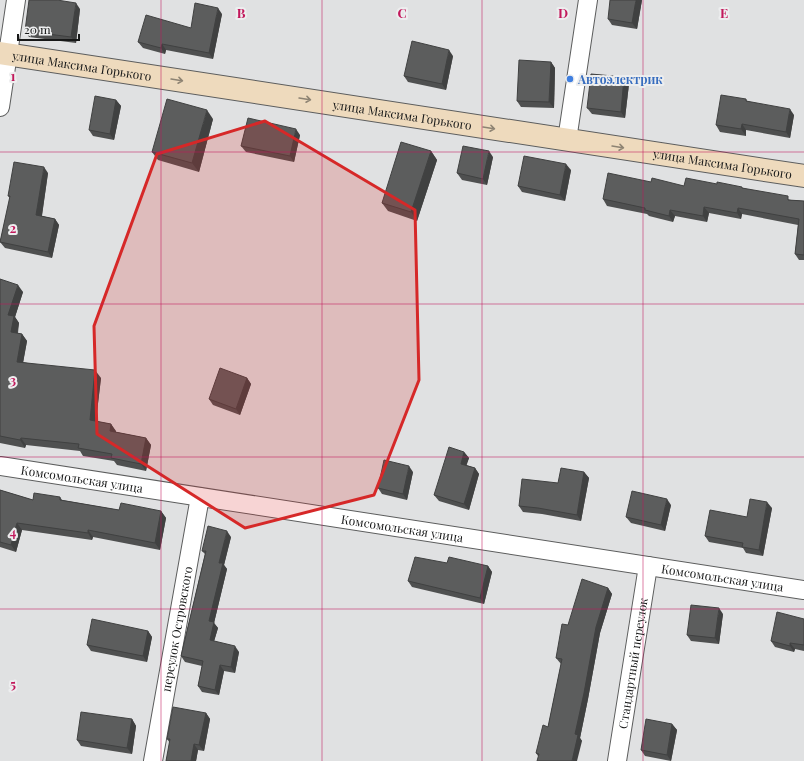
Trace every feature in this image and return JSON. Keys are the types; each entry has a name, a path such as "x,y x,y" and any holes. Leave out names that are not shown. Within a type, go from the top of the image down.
{"main road":[{"name":"улица Максима Горького","path":"4,53 804,176"}],"street":[{"path":"0,108 4,53 16,0"},
{"path":"567,140 588,0"},
{"name":"Комсомольская улица","path":"0,466 804,590"},
{"name":"переулок Островского","path":"153,761 200,497"},
{"name":"Стандартный переулок","path":"616,761 648,566"}],"highlighted area":[{"path":"265,121 415,210 419,380 374,495 245,528 97,434 94,326 157,154"}],"building":[{"path":"29,0 57,0 76,3 71,37 25,31"},
{"path":"610,0 636,0 632,23 608,19"},
{"path":"195,3 218,8 209,53 162,44 161,48 138,42 146,15 191,28"},
{"path":"412,41 449,50 442,84 404,76"},
{"path":"519,60 551,62 549,102 517,101"},
{"path":"591,74 624,77 621,112 587,108"},
{"path":"721,95 790,109 786,132 742,124 741,129 716,125"},
{"path":"95,96 116,100 110,134 89,130"},
{"path":"167,99 207,110 192,163 152,152"},
{"path":"248,118 296,129 290,156 241,146"},
{"path":"401,142 431,151 411,212 382,203"},
{"path":"463,146 489,151 483,179 457,173"},
{"path":"524,156 566,164 560,195 518,186"},
{"path":"14,162 44,167 36,215 55,219 48,252 0,242 10,196 8,196"},
{"path":"608,173 651,182 652,178 684,186 686,178 717,184 717,182 788,196 788,200 804,201 804,255 795,254 799,219 738,208 737,213 704,207 703,216 670,210 669,216 645,210 645,208 603,199"},
{"path":"0,279 18,285 8,315 14,316 11,332 22,334 17,362 95,370 90,420 111,424 110,431 146,438 141,464 111,458 112,454 78,448 79,444 21,438 20,440 0,436"},
{"path":"220,368 247,378 236,409 209,399"},
{"path":"449,447 464,452 461,464 475,468 464,504 434,495"},
{"path":"384,460 409,466 403,494 378,488"},
{"path":"561,468 584,472 577,515 519,506 522,479 558,483"},
{"path":"0,490 33,500 34,493 60,497 60,500 119,510 121,503 161,511 155,543 88,530 88,533 17,523 11,545 0,542"},
{"path":"632,491 667,499 661,525 626,517"},
{"path":"750,499 767,502 759,550 742,547 743,543 705,536 710,510 747,517"},
{"path":"208,526 227,531 219,563 223,563 209,621 214,622 210,640 235,646 231,667 220,665 215,690 198,686 203,661 181,656 206,551 202,551"},
{"path":"415,557 447,563 449,557 488,566 480,598 408,581"},
{"path":"582,579 608,588 596,627 575,734 578,735 572,761 537,761 539,754 536,753 543,725 548,727 562,659 556,658 562,624 568,625"},
{"path":"691,605 719,608 715,638 687,635"},
{"path":"777,612 804,619 804,645 790,643 790,646 771,641"},
{"path":"92,619 148,631 143,656 87,645"},
{"path":"173,707 206,713 199,745 194,744 191,761 166,761 170,739 167,739"},
{"path":"81,712 132,719 127,748 77,740"},
{"path":"646,719 672,724 667,755 641,750"}],"place":[{"name":"Автоэлектрик","path":"570,79"}]}
